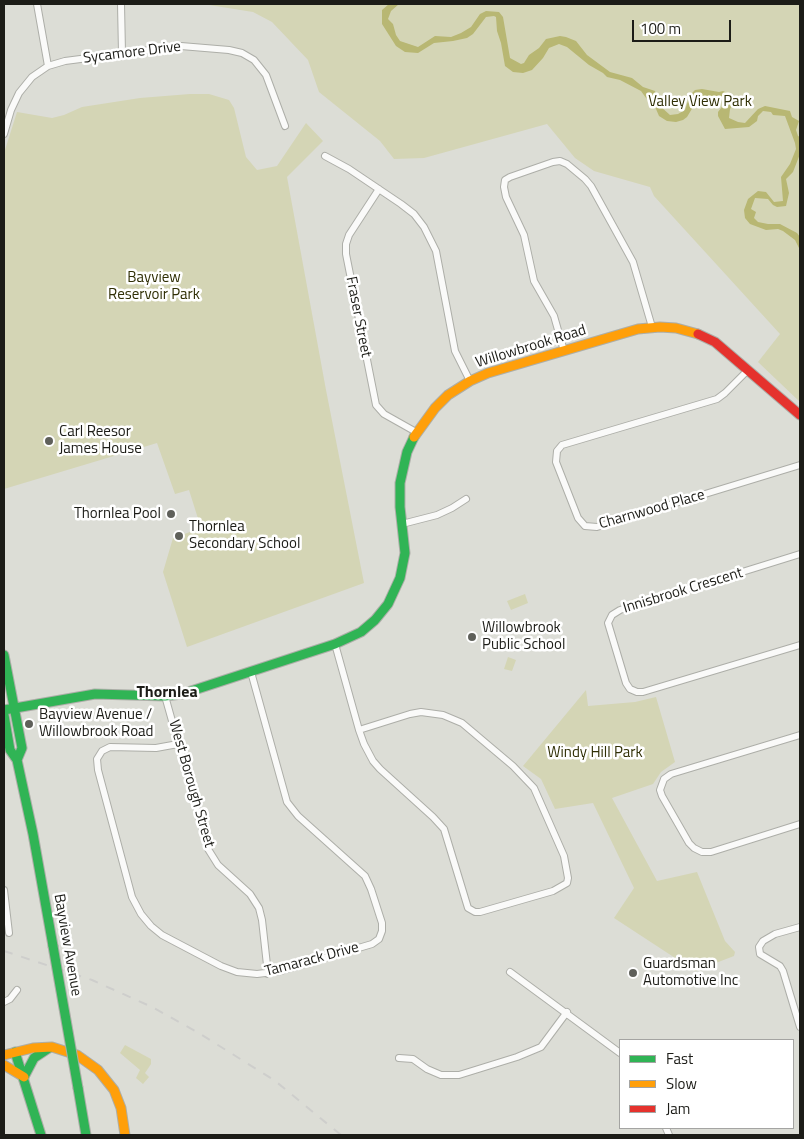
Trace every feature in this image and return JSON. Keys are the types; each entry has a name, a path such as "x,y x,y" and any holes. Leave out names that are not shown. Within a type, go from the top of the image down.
{"street":[{"path":"37,4 48,66"},
{"path":"121,4 122,53"},
{"name":"Sycamore Drive","path":"4,134 11,110 25,84 40,70 48,66 65,60 181,46 229,50 242,53 254,60 266,75 285,126"},
{"path":"4,107 11,110"},
{"path":"325,156 379,189 414,214 429,234 438,259 455,351 470,381"},
{"path":"564,351 554,316 534,281 524,232 506,197 504,188 504,182 510,177 553,162 560,161 567,164 585,178 591,186 634,264 652,327"},
{"name":"Fraser Street","path":"379,189 349,235 346,244 346,254 376,405 384,414 416,432"},
{"name":"Willowbrook Road","path":"4,710 95,694 165,696 189,692 354,636 367,627 382,612 392,597 403,565 404,542 400,493 402,472 416,432 442,401 470,381 496,371 632,331 652,327 676,328 700,335 715,342 800,415"},
{"name":"Charnwood Place","path":"748,370 725,393 716,399 562,445 557,451 556,462 578,518 585,526 597,527 800,465"},
{"path":"402,524 436,515 466,500"},
{"name":"Innisbrook Crescent","path":"800,554 620,610 612,614 608,623 626,685 632,691 637,692 643,692 800,645"},
{"path":"335,644 359,730 364,744 373,761 380,769 444,829 468,908 472,911 480,912 553,891 567,883 568,878 564,856 534,788 513,766 462,723 443,715 421,712 359,730"},
{"name":"Bayview Avenue","path":"4,655 22,748 16,760"},
{"name":"Tamarack Drive","path":"178,744 156,748 110,748 102,751 97,759 98,770 132,897 145,921 162,935 229,970 248,974 268,974 372,944 379,939 382,927 371,889 363,873 298,816 287,802 251,672"},
{"name":"West Borough Street","path":"165,696 208,849 218,865 250,894 259,908 268,974"},
{"name":"Bayview Avenue","path":"4,715 10,750 16,760 33,834 86,1135"},
{"path":"800,734 671,774 664,778 660,790 689,843 702,852 711,852 800,824"},
{"path":"4,890 9,933"},
{"path":"800,927 775,934 762,941 758,947 760,954 784,970 800,1024"},
{"path":"510,972 619,1051"},
{"path":"4,1002 10,999 17,990"},
{"path":"399,1058 413,1059 427,1069 441,1075 459,1075 517,1057 541,1047 567,1012"},
{"path":"24,1077 34,1058 52,1047"},
{"path":"4,1055 33,1048 52,1047 77,1055 98,1070 114,1090 121,1108 125,1135"},
{"path":"15,1052 42,1135"},
{"path":"4,1065 24,1077"}],"green space":[{"name":"Valley View Park","path":"203,4 800,4 800,402 758,362 780,334 654,196 650,187 594,171 575,158 547,124 424,158 394,159 380,141 319,92 308,60 272,22 253,12"},
{"name":"Bayview Reservoir Park","path":"209,94 229,100 234,108 246,157 257,170 277,166 306,123 323,141 287,177 364,583 187,647 163,572 173,538 201,528 189,490 175,494 157,443 4,489 4,153 17,112 52,118 82,107 140,98"},
{"path":"525,594 528,603 511,610 507,601"},
{"path":"508,657 516,660 512,671 504,669"},
{"name":"Windy Hill Park","path":"586,690 588,706 635,702 656,697 675,762 661,772 653,784 612,798 657,881 697,872 725,941 735,952 734,956 695,971 614,918 634,888 593,803 555,809 541,779 523,766"},
{"path":"125,1045 151,1059 151,1064 145,1073 149,1077 143,1084 136,1078 140,1070 120,1053"}],"shaded area":[{"path":"389,4 399,4 391,11 388,19 393,24 400,41 418,47 435,36 451,37 461,33 471,27 480,14 486,11 499,12 503,17 510,58 521,64 546,39 560,36 566,37 576,41 587,55 610,72 632,78 643,87 655,91 660,106 670,115 678,114 685,110 690,95 695,90 702,89 723,91 732,95 734,102 730,109 729,118 738,122 745,123 758,109 765,106 790,111 792,117 799,121 796,130 800,137 800,154 793,172 786,179 789,193 786,206 777,207 768,199 755,198 751,209 756,212 754,218 758,222 780,224 797,233 800,237 800,250 795,240 783,231 778,229 766,230 750,224 745,218 744,210 748,199 758,191 766,192 774,202 783,201 781,177 790,164 796,149 785,116 773,115 771,112 763,111 758,116 757,121 749,127 725,129 718,116 718,112 727,98 722,96 705,97 698,94 694,97 693,107 687,117 676,122 667,121 659,116 653,102 646,98 641,91 620,80 607,77 567,47 559,44 549,48 532,70 523,73 513,72 505,66 497,31 496,17 494,16 486,17 473,34 467,38 434,43 418,53 405,52 396,46 382,24 382,10"}],"railway":[{"path":"4,951 92,980 152,1007 197,1032 274,1080 341,1135"}],"traffic: fast":[{"path":"4,710 95,694 165,696 182,694 335,644 361,632 375,620 388,604 400,578 405,553 400,507 400,483 407,452 414,437"},
{"path":"4,655 22,748 17,760"},
{"path":"4,715 10,750 17,760 33,834 53,946"},
{"path":"53,946 78,1088"},
{"path":"24,1077 34,1058 49,1048"},
{"path":"15,1052 41,1135"},
{"path":"78,1088 86,1135"}],"traffic: slow":[{"path":"414,437 435,408 448,395 470,381 488,373 638,329 676,328 698,334"},
{"path":"4,1055 33,1048 52,1047 77,1055 98,1070 114,1090 121,1108 125,1135"},
{"path":"4,1065 24,1077"}],"traffic: jam":[{"path":"698,334 715,342 800,415"}],"place":[{"name":"Carl Reesor James House","path":"49,441"},
{"name":"Thornlea Pool","path":"171,514"},
{"name":"Thornlea Secondary School","path":"179,536"},
{"name":"Willowbrook Public School","path":"472,637"},
{"name":"Bayview Avenue / Willowbrook Road","path":"29,724"},
{"name":"Guardsman Automotive Inc","path":"633,973"}],"district":[{"name":"Thornlea","path":"167,693"}]}
